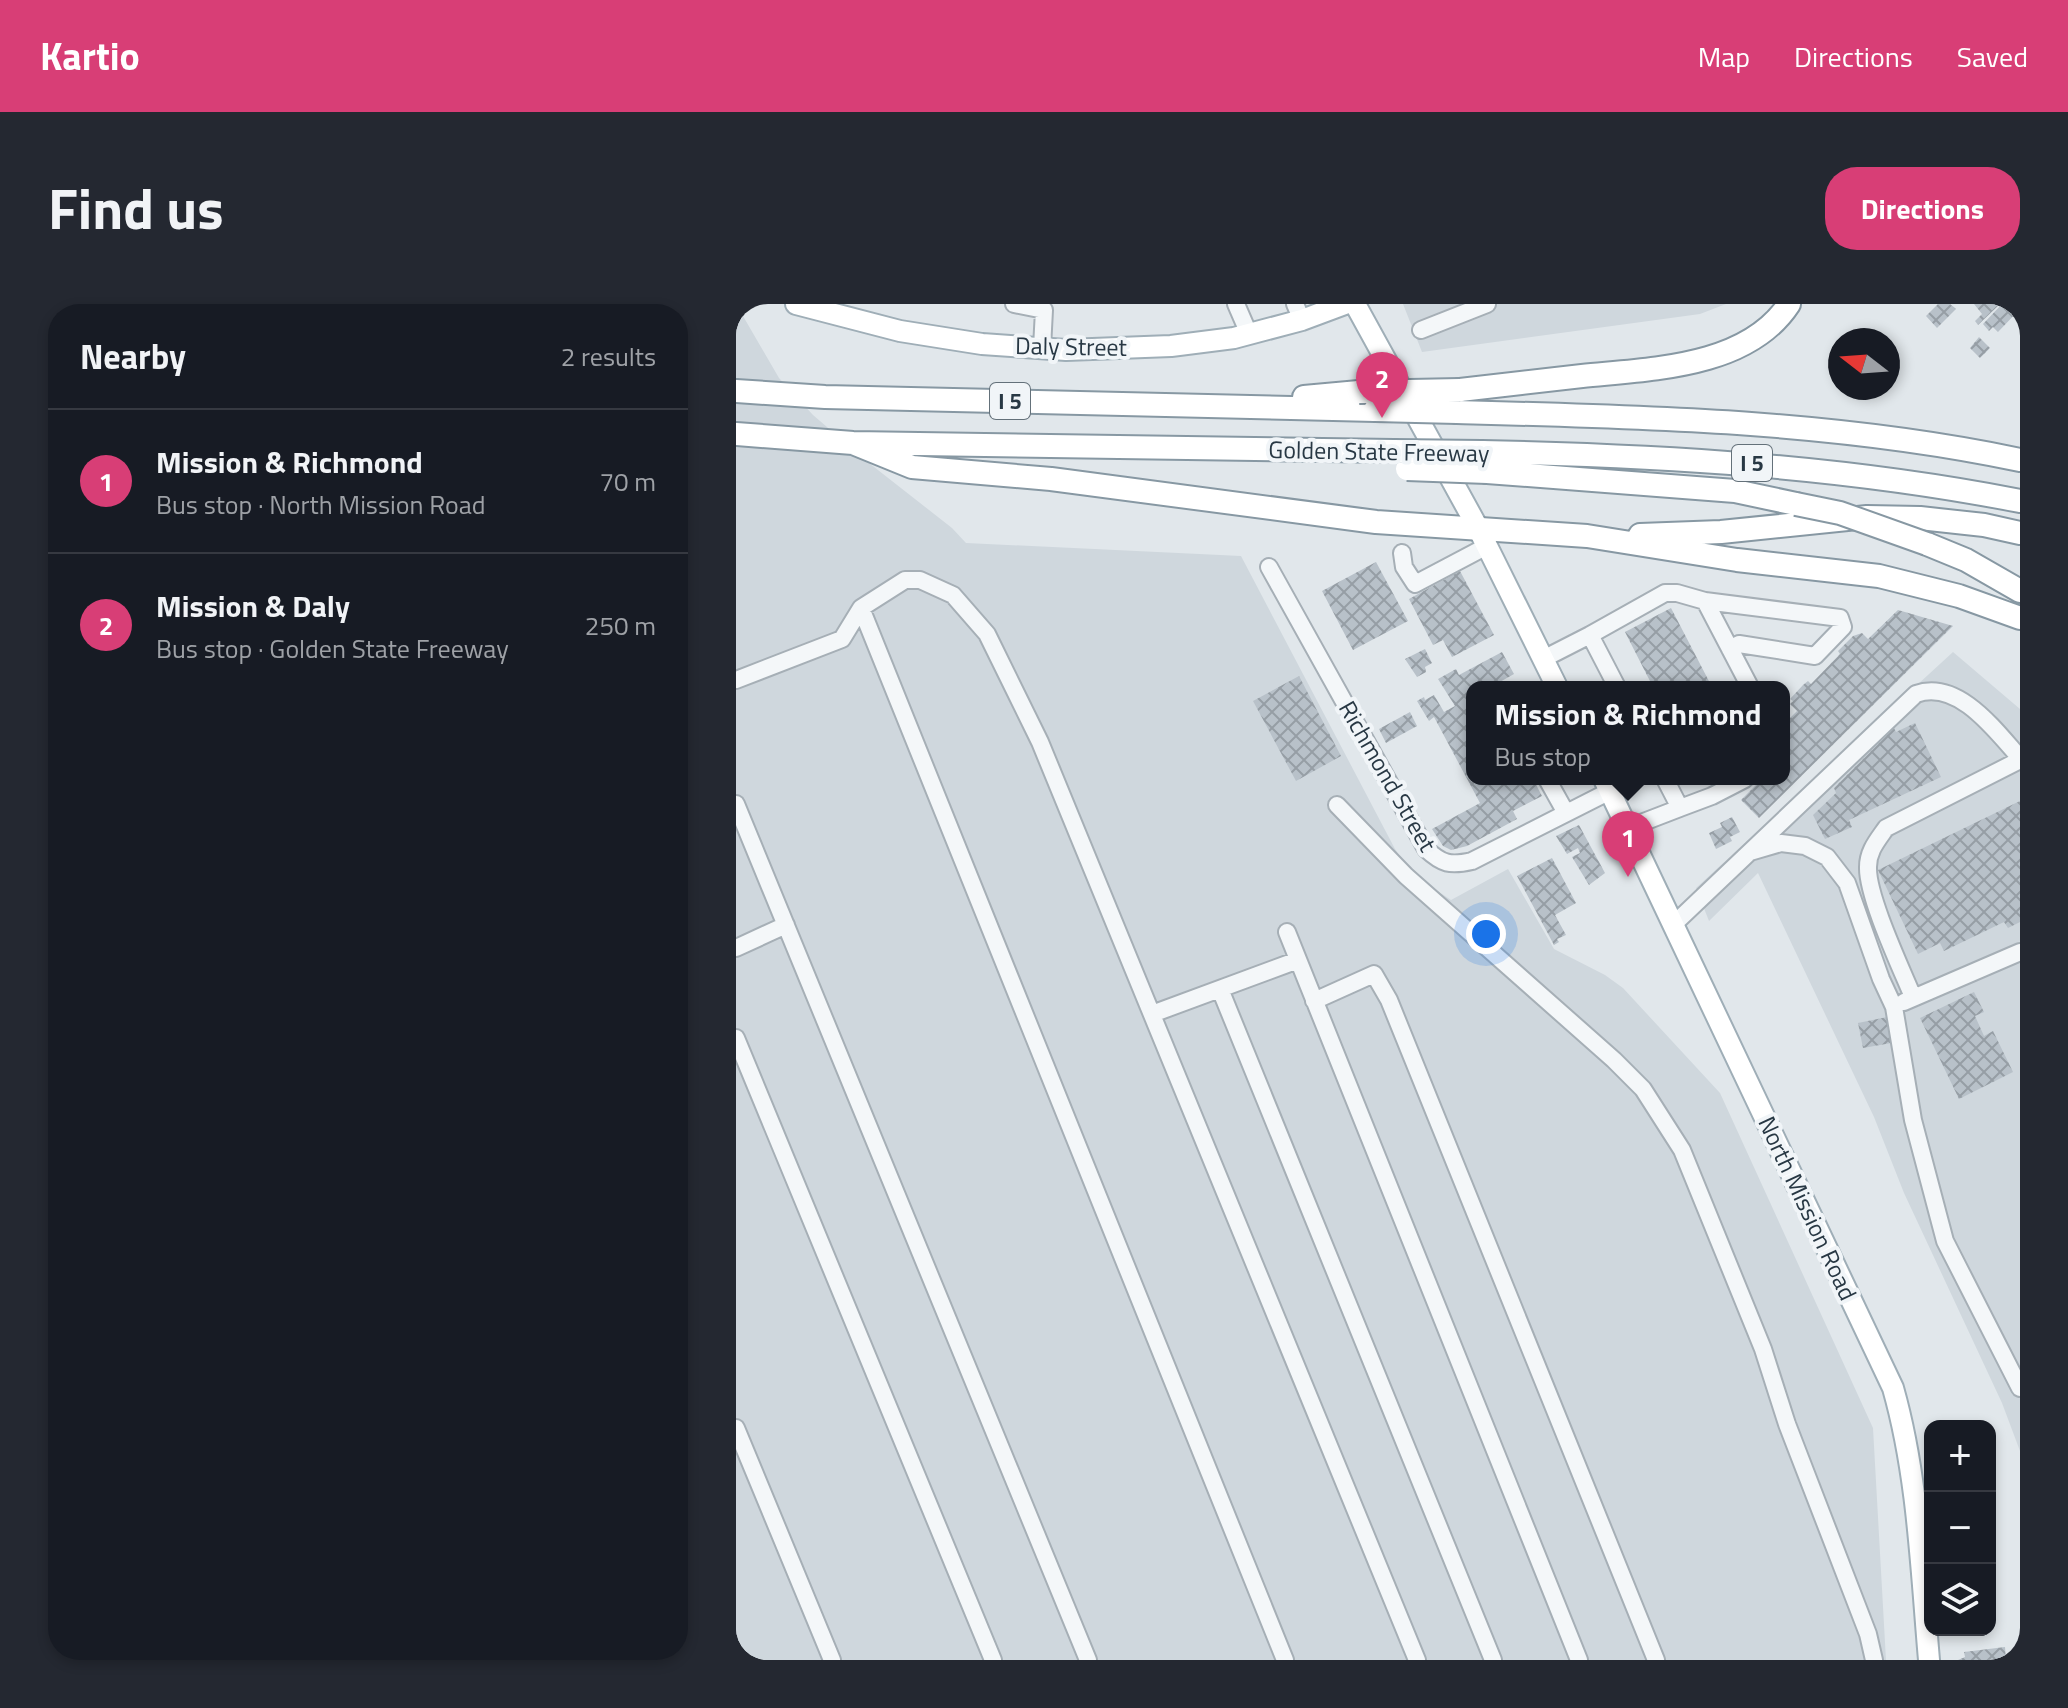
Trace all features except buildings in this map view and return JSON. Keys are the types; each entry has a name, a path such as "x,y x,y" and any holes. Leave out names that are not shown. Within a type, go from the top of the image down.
{"highway":[{"path":"1194,406 1359,392 1458,401 1670,367 1707,359 1759,333 1783,314 1789,304"},
{"name":"Golden State Freeway","path":"736,391 825,397 1375,410 1458,401 1871,435 1971,449 2020,460"},
{"name":"Golden State Freeway","path":"736,434 853,443 1338,451 1400,460 1484,462 1641,456 1737,462 1908,481 2020,501"},
{"path":"853,443 912,467 1051,479 1482,537 1721,532 1867,517 1920,518 1984,525 2020,533"},
{"path":"1971,449 2020,453"},
{"path":"1484,462 1735,491 1840,513 1966,560 2020,591"},
{"path":"1587,536 1737,560 1879,576 1959,596 2020,618"}],"main road":[{"name":"Daly Street","path":"796,304 900,331 982,344 1042,348 1171,346 1249,334 1298,312 1345,304"},
{"path":"1355,304 1482,537 1554,681"},
{"name":"North Mission Road","path":"1607,785 1893,1388 1906,1434 1912,1475 1929,1660"}],"street":[{"path":"1014,304 1048,307 1042,348"},
{"path":"1236,304 1249,334"},
{"path":"1421,330 1487,304"},
{"path":"1402,553 1404,567 1415,584 1482,537"},
{"name":"Richmond Street","path":"1269,567 1426,849 1440,862 1453,866 1472,861 1566,813 1607,785"},
{"path":"736,680 842,639 861,608 905,580 920,580 953,595 987,634 1040,742 1417,1660"},
{"path":"1543,659 1665,593 1840,618 1843,627 1815,656 1739,644 1730,649"},
{"path":"1705,601 1747,681"},
{"path":"861,608 1285,1660"},
{"path":"1590,635 1614,681"},
{"path":"1674,924 1908,699 1921,692 1941,691 1960,699 2020,759 1886,828 1871,848 1867,866 1869,880 1913,997"},
{"path":"1550,785 1566,813"},
{"path":"1668,785 1680,808"},
{"path":"1628,828 1732,785"},
{"path":"736,804 1088,1660"},
{"path":"1337,805 1406,876 1614,1060 1643,1089 1664,1118 1682,1150 1763,1349 1787,1424 1868,1634 1874,1660"},
{"path":"1750,852 1773,844 1797,844 1820,853 1833,863 1847,883 1894,1007 1913,1120 1945,1241 2020,1388"},
{"path":"736,948 786,925"},
{"path":"1287,932 1579,1660"},
{"path":"1894,1007 2020,952"},
{"path":"1152,1014 1298,960"},
{"path":"1314,1001 1374,974 1389,1000 1656,1660"},
{"path":"1220,989 1493,1660"},
{"path":"736,1038 993,1660"},
{"path":"736,1428 832,1660"}],"shaded area":[{"path":"736,304 779,378 813,415 952,528 966,543 1241,556 1395,849 1412,874 1451,900 1508,869 1554,949 1605,975 1623,988 1720,1093 1873,1428 1886,1660 736,1660"},
{"path":"1403,304 1726,304 1700,314 1422,352"},
{"path":"1953,652 2020,709 2020,1451 2002,1403 1904,1193 1874,1117 1758,873 1709,921 1696,888"}],"place":[{"name":"Mission & Daly","path":"1382,418"},
{"name":"Mission & Richmond","path":"1628,877"}]}
